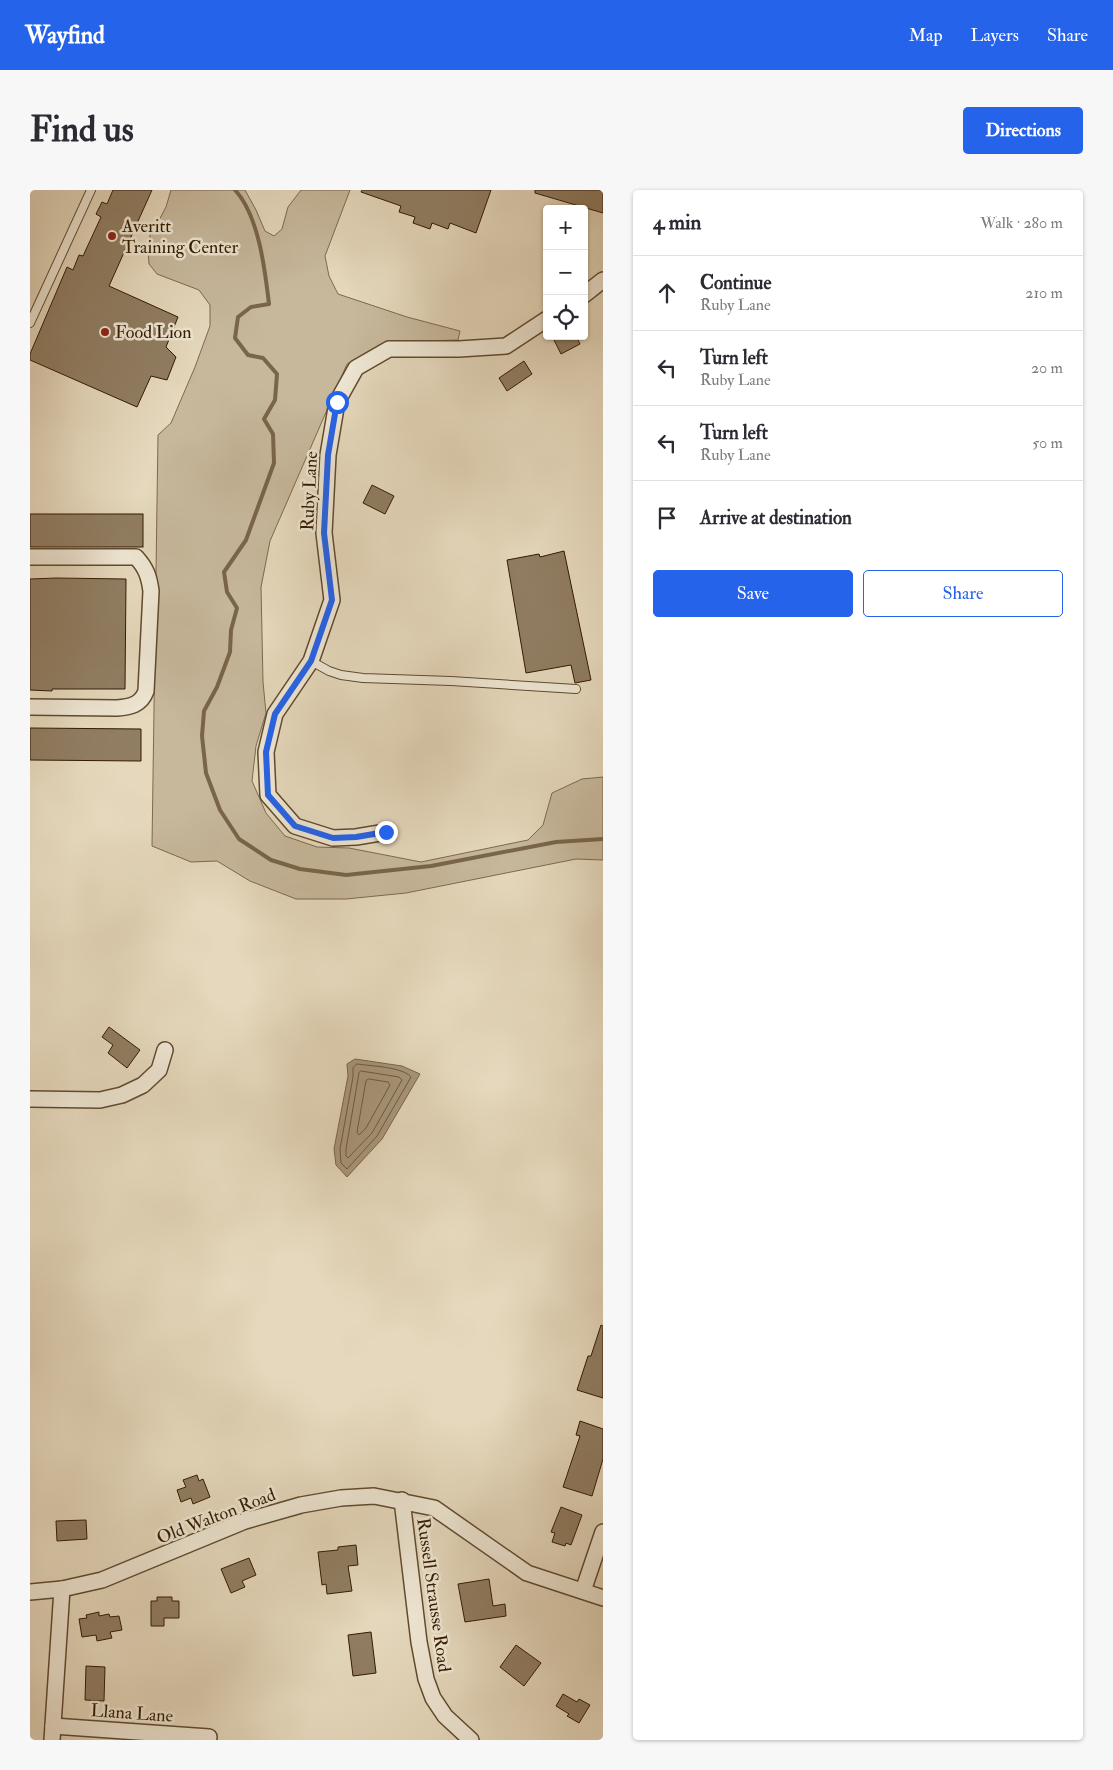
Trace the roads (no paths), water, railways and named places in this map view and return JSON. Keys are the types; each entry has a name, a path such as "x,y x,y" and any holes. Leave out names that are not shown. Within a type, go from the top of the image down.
{"street":[{"path":"588,292 603,280"},
{"name":"Ruby Lane","path":"386,832 356,837 333,838 295,826 268,795 266,752 275,714 311,661 332,600 324,533 328,455 337,402 356,368 389,349 506,346 543,322"},
{"path":"30,557 136,557 145,567 149,576 151,591 146,692 139,703 129,707 117,708 30,708"},
{"path":"30,1099 100,1100 122,1095 143,1085 159,1070 165,1050"},
{"name":"Old Walton Road","path":"30,1592 62,1589 102,1580 245,1521 301,1505 341,1498 374,1496 402,1500 434,1508 527,1573 603,1597"},
{"name":"Russell Strausse Road","path":"402,1500 419,1642 426,1678 433,1698 445,1716 471,1740"},
{"path":"583,1591 603,1532"},
{"path":"52,1733 62,1589"},
{"name":"Llana Lane","path":"52,1733 209,1737"}],"lane":[{"path":"30,323 91,190"},
{"path":"311,661 328,671 340,675 363,678 451,681 576,689"}],"water":[{"path":"355,1059 402,1066 420,1074 382,1139 347,1177 336,1165 334,1149 348,1076 347,1064"}],"waterway":[{"path":"235,190 250,214 260,244 269,304 251,307 238,317 235,338 248,355 263,358 277,374 275,400 264,419 273,434 274,463 246,540 224,572 227,592 237,608 231,630 230,652 217,687 204,711 202,736 206,773 220,810 239,839 271,860 300,869 346,875 431,866 556,842 603,839"}],"place":[{"name":"Averitt Training Center","path":"112,236"},
{"name":"Food Lion","path":"105,332"}]}
